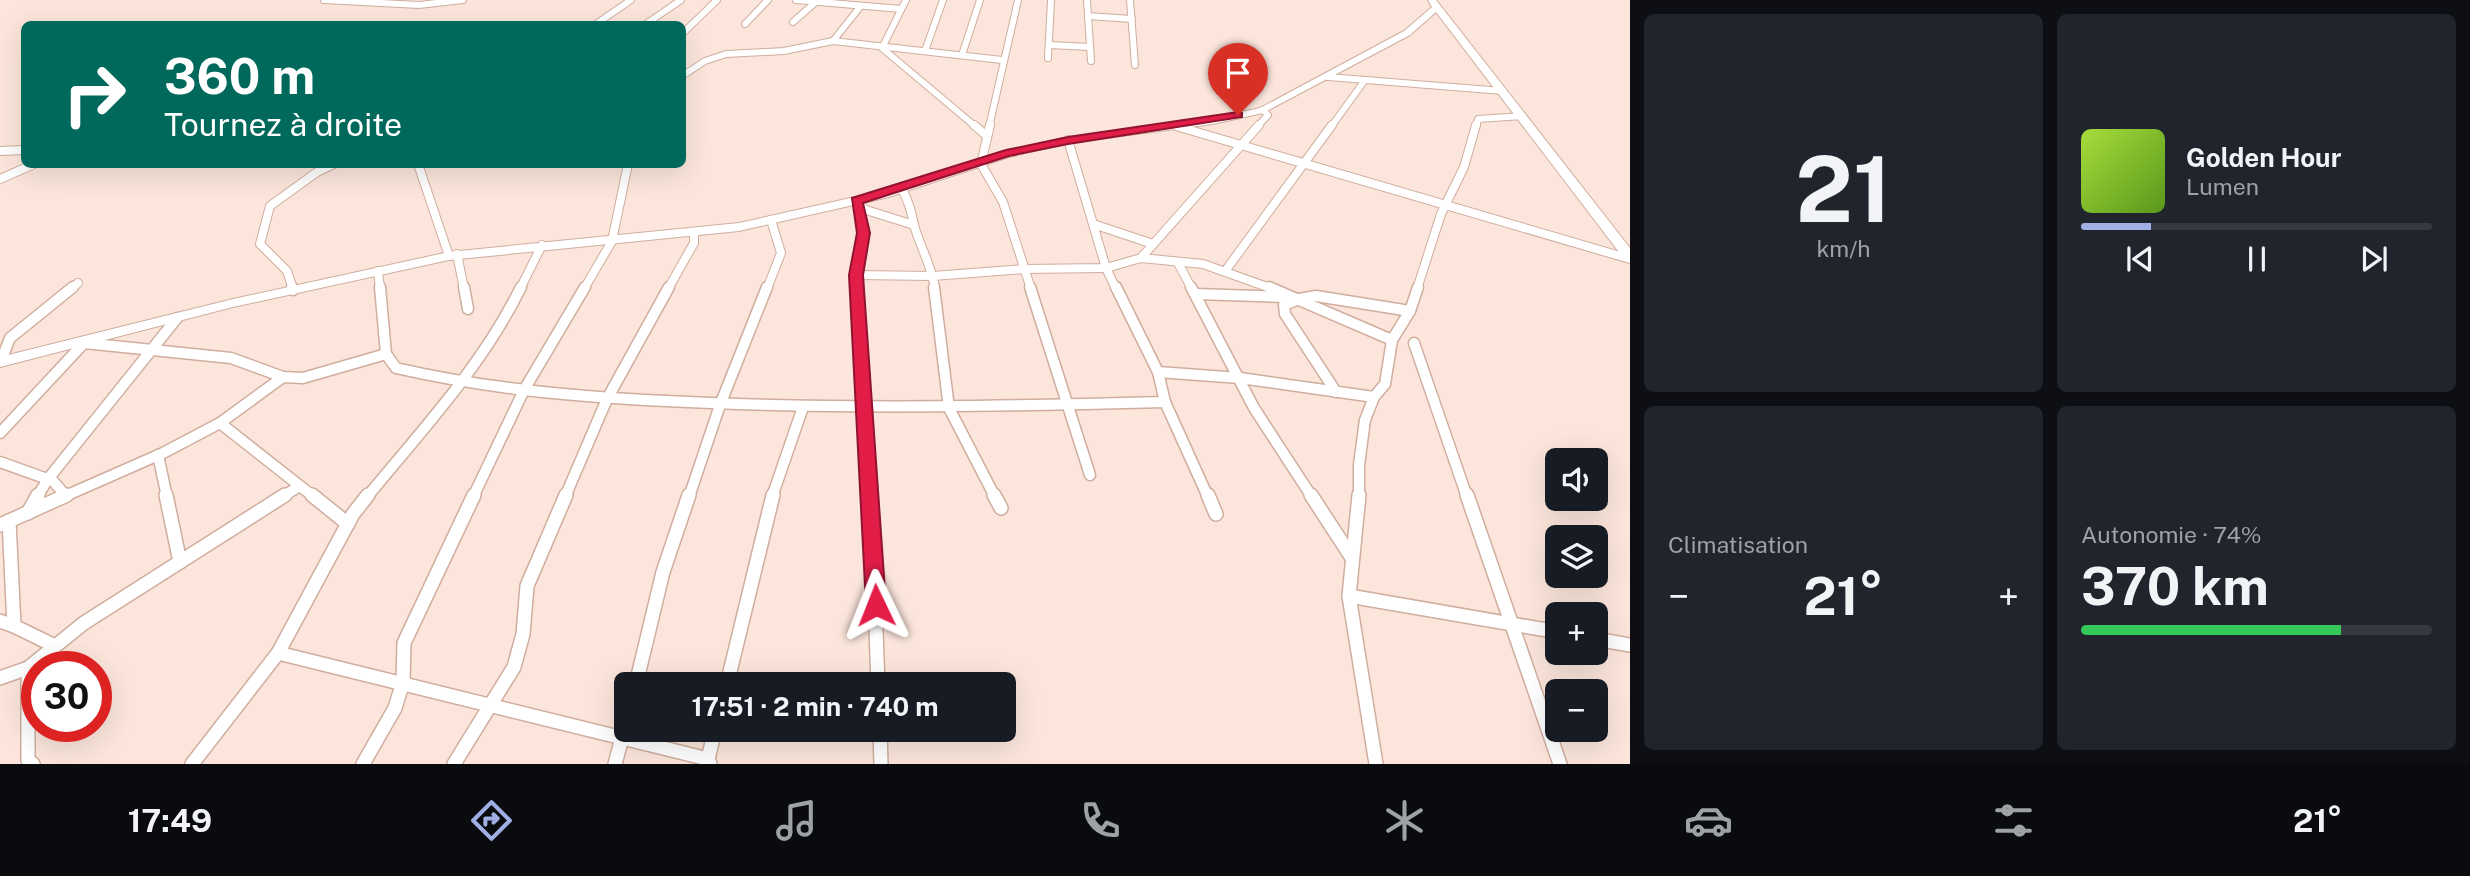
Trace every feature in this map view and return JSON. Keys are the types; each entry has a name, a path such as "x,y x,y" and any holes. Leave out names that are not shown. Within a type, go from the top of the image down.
{"street":[{"path":"324,0 419,5 463,0"},
{"path":"600,21 631,0"},
{"path":"650,21 681,0"},
{"path":"686,30 717,0"},
{"path":"745,24 768,0"},
{"path":"796,0 901,9"},
{"path":"882,46 906,0"},
{"path":"925,51 943,0"},
{"path":"962,55 980,0"},
{"path":"1018,0 1002,60 981,164 1003,202 1090,475"},
{"path":"1048,58 1051,0"},
{"path":"1087,0 1091,61"},
{"path":"1130,0 1135,65"},
{"path":"793,22 817,1"},
{"path":"1,361 293,290 453,255 542,245 694,234 856,201 902,189 1006,154 1068,140 1176,126 1263,110 1408,33 1434,3 1630,258"},
{"path":"833,41 860,7"},
{"path":"1088,16 1132,19"},
{"path":"686,73 705,61 726,54 784,51 833,41 1002,60"},
{"path":"1049,45 1090,47"},
{"path":"882,46 987,136"},
{"path":"1328,76 1503,91"},
{"path":"1226,270 1365,80"},
{"path":"1140,258 1268,115 1263,110"},
{"path":"1376,764 1349,596 1359,517 1359,465 1365,420 1374,397 1385,384 1392,354 1392,340 1410,311 1446,205 1464,167 1478,119 1522,116"},
{"path":"1176,126 1630,258"},
{"path":"1068,140 1106,268 1158,372 1166,402 1216,514"},
{"path":"0,151 21,150"},
{"path":"0,179 25,168"},
{"path":"293,290 287,271 260,244 268,210 326,168"},
{"path":"420,168 453,255 468,309"},
{"path":"363,764 388,728 402,684 404,643 524,390 612,241 627,168"},
{"path":"902,189 912,206 914,225 933,276 949,408 1001,508"},
{"path":"856,201 866,209 914,225"},
{"path":"856,201 864,233 856,275 877,672"},
{"path":"639,672 663,572 720,405 781,253 772,220"},
{"path":"1093,224 1153,244"},
{"path":"454,764 514,667 523,634 527,586 607,399 694,243 694,234"},
{"path":"192,764 278,653 348,524 461,383 508,314 542,245"},
{"path":"856,275 933,276 1024,269 1106,268 1140,258 1203,264 1226,270 1299,299 1392,340"},
{"path":"1178,262 1254,408 1352,558"},
{"path":"378,271 386,354 396,368 461,383 607,399 720,405 949,408 1166,402"},
{"path":"1,361 10,338 78,283"},
{"path":"1196,293 1270,295 1299,299"},
{"path":"1336,392 1285,314 1284,305 1316,296 1410,311"},
{"path":"28,513 48,479 177,318"},
{"path":"83,343 231,358 283,377 303,378 386,354"},
{"path":"0,433 83,343"},
{"path":"1414,343 1560,764"},
{"path":"1158,372 1240,378 1374,397"},
{"path":"14,626 4,523 158,455 220,423 283,377"},
{"path":"730,672 769,507 803,407"},
{"path":"220,423 348,524"},
{"path":"158,455 180,562"},
{"path":"0,462 48,479 66,496"},
{"path":"48,651 84,623 298,487"},
{"path":"1349,596 1545,630"},
{"path":"0,621 54,646"},
{"path":"1608,641 1630,645"},
{"path":"278,653 489,705 614,729"},
{"path":"0,678 21,670"},
{"path":"28,742 28,760 33,764"},
{"path":"615,764 622,742"},
{"path":"655,742 709,762 713,742"},
{"path":"880,742 881,764"}],"route":[{"path":"876,605 856,275 864,233 856,201 902,189 1006,154 1068,140 1213,121 1238,115"}]}
